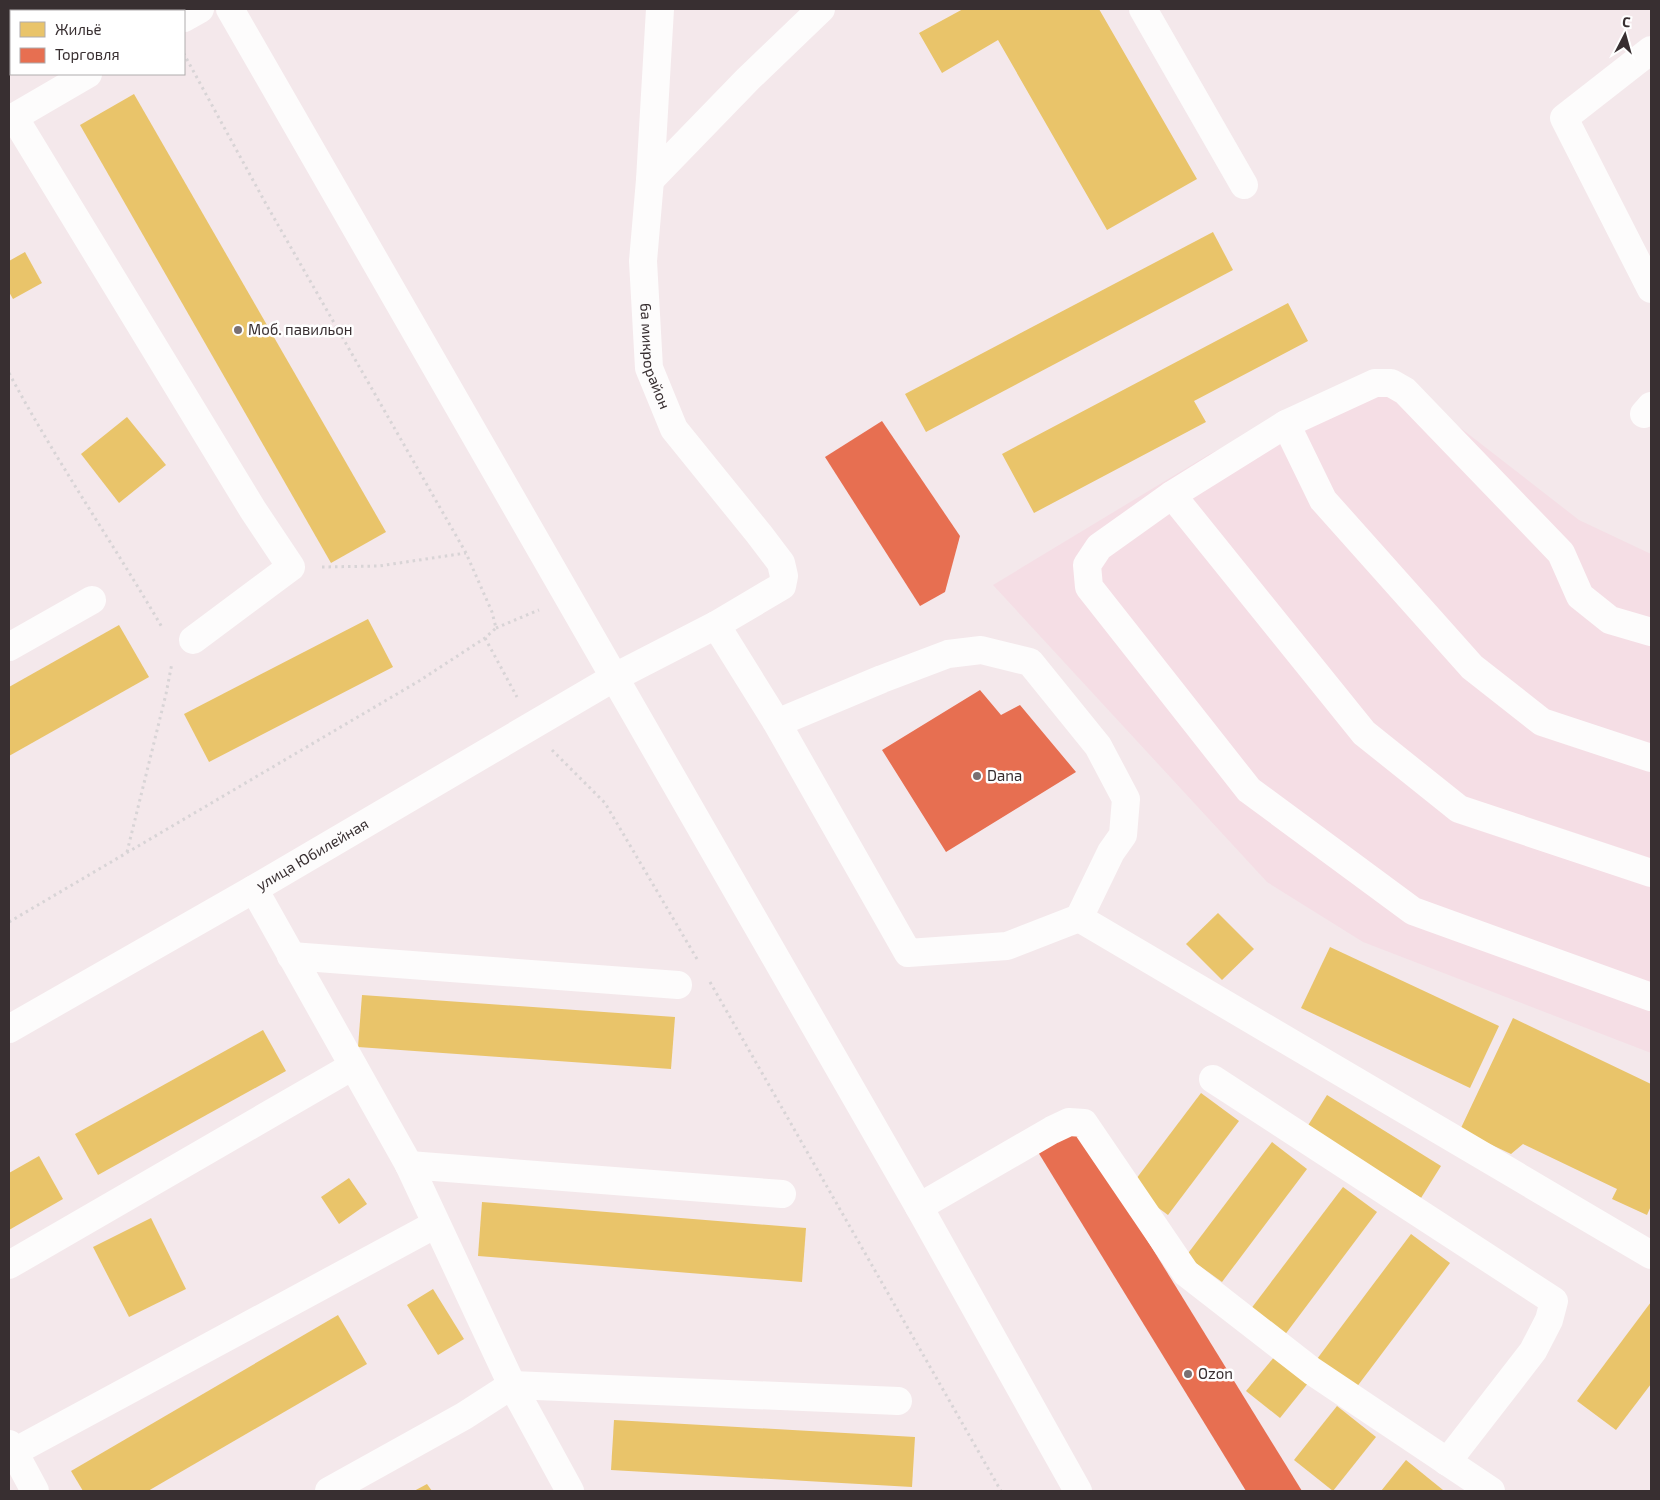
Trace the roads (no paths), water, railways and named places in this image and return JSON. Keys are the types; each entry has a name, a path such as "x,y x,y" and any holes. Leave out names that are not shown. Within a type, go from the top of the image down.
{"street":[{"path":"185,17 200,9"},
{"path":"230,9 919,1207 1078,1491"},
{"name":"6а микрорайон","path":"615,677 716,625 782,586 784,576 781,563 674,428 649,368 643,261 650,180 660,9"},
{"path":"650,180 748,79 821,9"},
{"path":"1144,9 1244,185"},
{"path":"1651,50 1564,118 1651,289"},
{"path":"86,75 12,118 291,567 193,640"},
{"path":"1651,632 1610,620 1580,596 1561,553 1405,392 1391,383 1375,383 1286,424 1172,495 1099,547 1087,565 1089,587 1249,790 1413,911 1651,997"},
{"path":"1286,424 1323,500 1472,667 1542,722 1651,758"},
{"path":"1172,495 1364,733 1460,809 1651,873"},
{"path":"9,647 92,600"},
{"path":"716,625 777,723 908,952 1007,946 1079,918 1111,852 1122,835 1126,799 1098,746 1030,662 981,650 948,654 882,679 777,723"},
{"name":"улица Юбилейная","path":"9,1029 254,889 615,677"},
{"path":"254,889 408,1165 512,1386 570,1491"},
{"path":"1079,918 1651,1255"},
{"path":"291,956 678,985"},
{"path":"9,1265 353,1066"},
{"path":"1213,1080 1554,1301 1549,1320 1532,1351 1447,1462"},
{"path":"919,1207 1052,1130 1069,1122 1084,1123 1186,1273 1312,1371 1491,1491"},
{"path":"408,1165 782,1194"},
{"path":"35,1491 11,1448 436,1224"},
{"path":"329,1491 464,1416 512,1386 898,1401"}],"place":[{"name":"Моб. павильон","path":"238,330"},
{"name":"Dana","path":"977,776"},
{"name":"Ozon","path":"1188,1374"}]}
